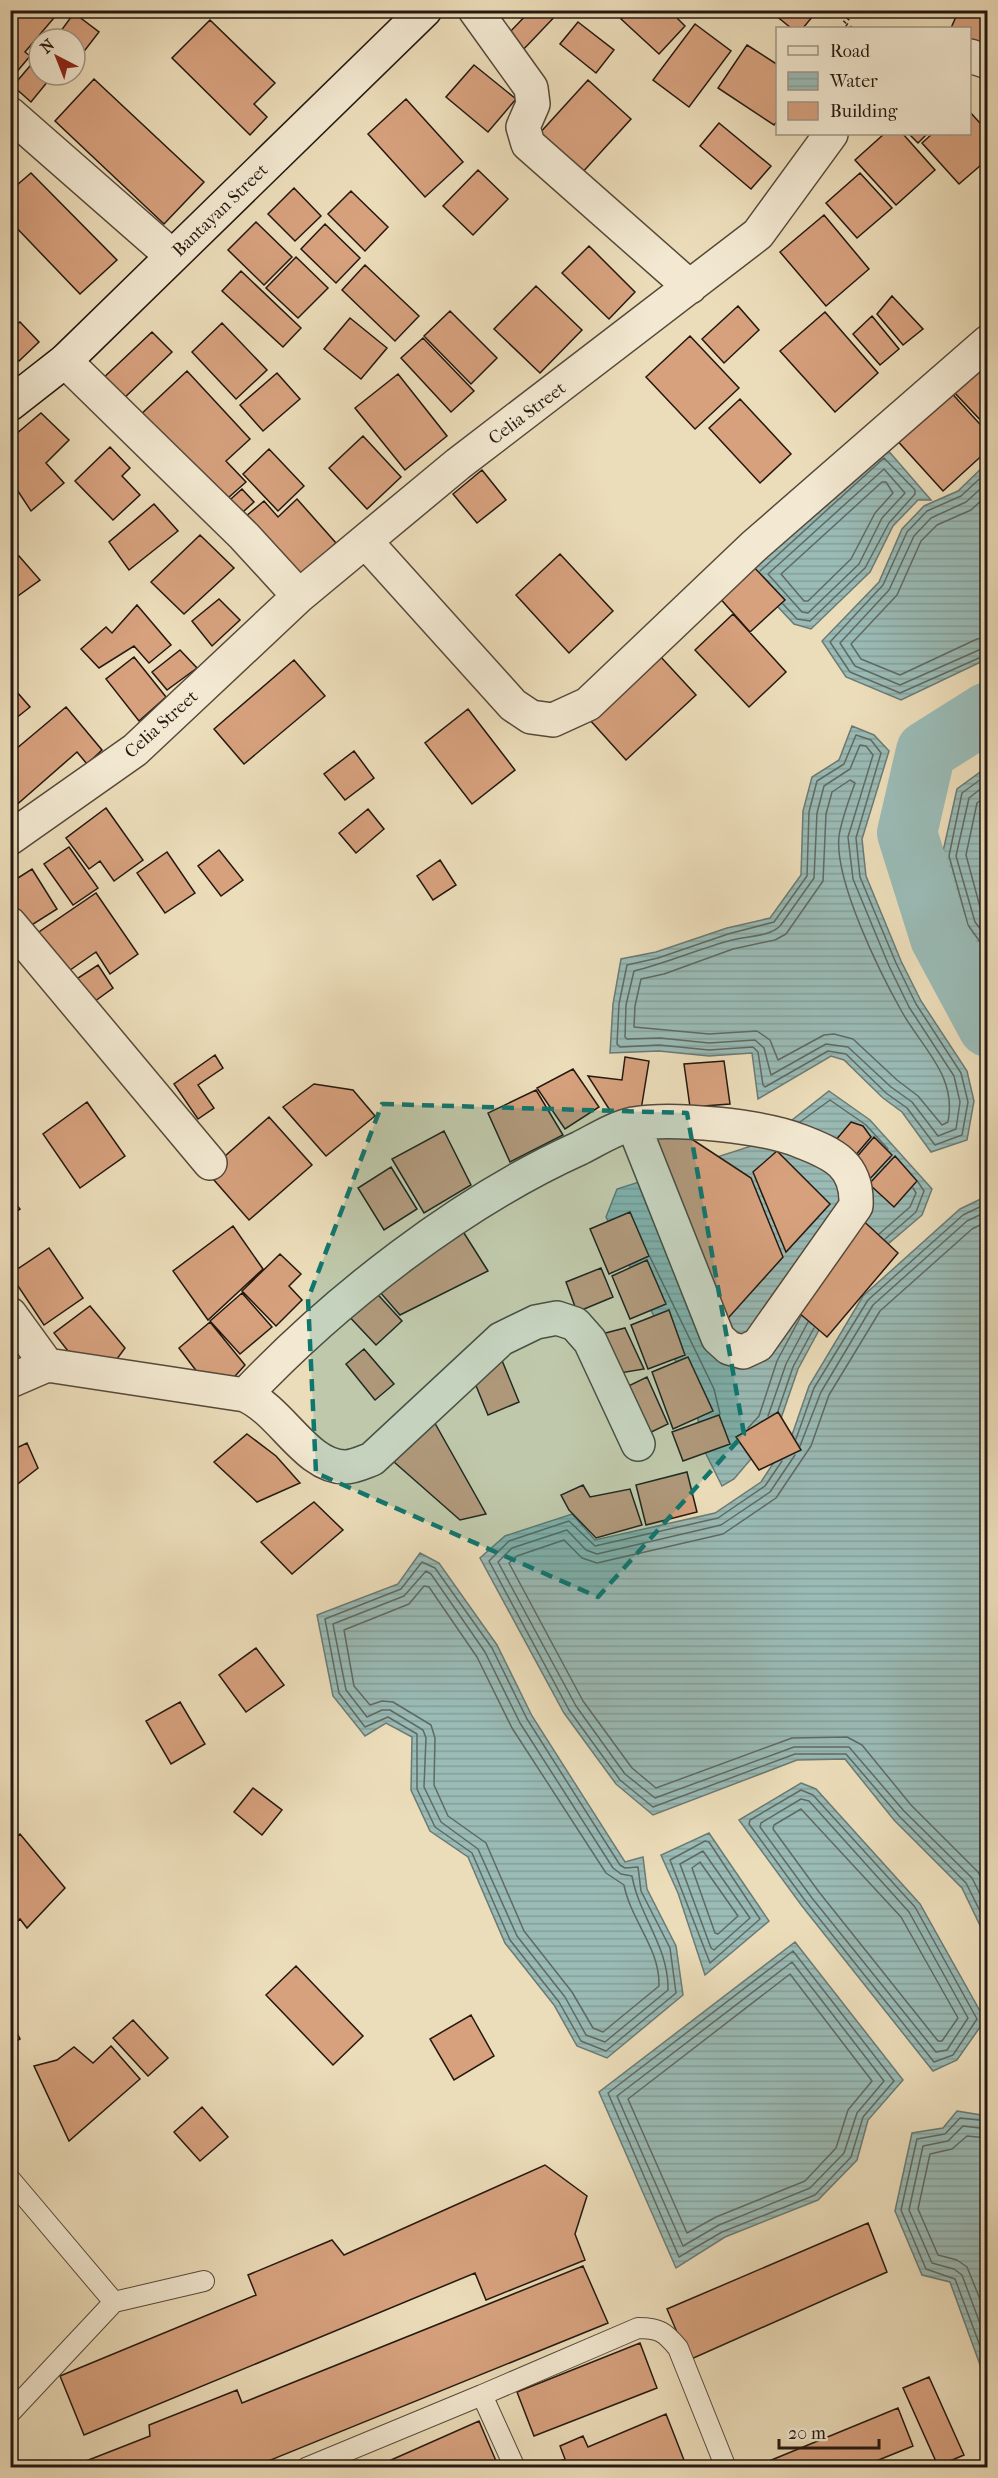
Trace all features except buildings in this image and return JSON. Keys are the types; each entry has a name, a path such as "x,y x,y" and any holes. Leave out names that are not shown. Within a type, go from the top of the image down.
{"street":[{"name":"Bantayan Street","path":"10,404 65,361 424,10"},
{"path":"475,10 531,88 533,104 523,127 528,144 690,287"},
{"path":"971,57 987,62"},
{"path":"10,114 172,256"},
{"name":"Celia Street","path":"10,838 135,750 300,596 458,464 758,234 830,135"},
{"path":"366,542 513,705 531,717 553,720 588,704 754,546 987,342"},
{"path":"65,361 244,536 300,596"},
{"path":"10,924 210,1163"},
{"path":"245,1395 309,1331 345,1300 432,1235 540,1166 633,1124 688,1121 788,1136 831,1153 849,1170 857,1189 856,1206 758,1345 743,1352 729,1348 718,1338 633,1124"},
{"path":"10,1314 47,1365"},
{"path":"10,1381 47,1365 245,1395 267,1407 307,1450 328,1465 348,1467 372,1459 501,1339 536,1322 557,1318 575,1324 590,1341 638,1444"}],"lane":[{"path":"10,2178 114,2302"},
{"path":"10,2413 114,2302 204,2281"},
{"path":"306,2468 638,2328 656,2328 666,2333 678,2348 726,2468"},
{"path":"482,2395 515,2468"}],"path":[{"path":"850,27 844,23 856,10"}],"highlighted area":[{"path":"382,1104 687,1113 744,1434 598,1597 316,1473 308,1299"}],"water":[{"path":"886,448 931,500 918,500 893,526 870,572 811,629 794,624 747,574"},
{"path":"987,463 987,659 901,700 846,677 822,641 879,582 902,529 924,506 958,491"},
{"path":"852,726 874,735 889,751 862,839 866,876 901,961 921,1001 967,1071 974,1101 967,1140 931,1152 902,1112 883,1098 844,1060 831,1056 758,1099 752,1053 709,1056 659,1051 610,1053 613,1004 621,959 656,952 727,928 770,918 801,875 803,811 812,777 839,760"},
{"path":"987,767 987,963 963,928 942,856 957,789"},
{"path":"829,1091 870,1120 932,1189 922,1215 861,1267 831,1308 798,1369 778,1427 734,1479 722,1486 705,1452 693,1397 606,1217 617,1189 764,1142"},
{"path":"987,1196 987,1940 962,1888 894,1820 845,1759 797,1760 653,1815 616,1784 564,1713 480,1558 505,1536 572,1514 595,1540 715,1513 761,1482 792,1435 809,1386 863,1296 960,1209"},
{"path":"420,1553 439,1563 497,1645 532,1716 625,1862 643,1857 647,1889 676,1946 683,1995 607,2058 577,2046 554,2005 505,1943 468,1857 430,1831 411,1790 412,1737 386,1723 365,1736 333,1696 317,1615 398,1584"},
{"path":"801,1783 816,1789 920,1904 985,2020 957,2060 933,2071 802,1906 739,1820"},
{"path":"709,1833 769,1921 705,1975 678,1893 661,1855"},
{"path":"795,1942 903,2080 868,2120 857,2160 818,2200 725,2237 676,2268 599,2092"},
{"path":"957,2111 987,2116 987,2384 950,2282 922,2275 895,2211 912,2133 943,2128"}],"waterway":[{"path":"988,712 926,751 907,833 940,938 988,1027"}]}
